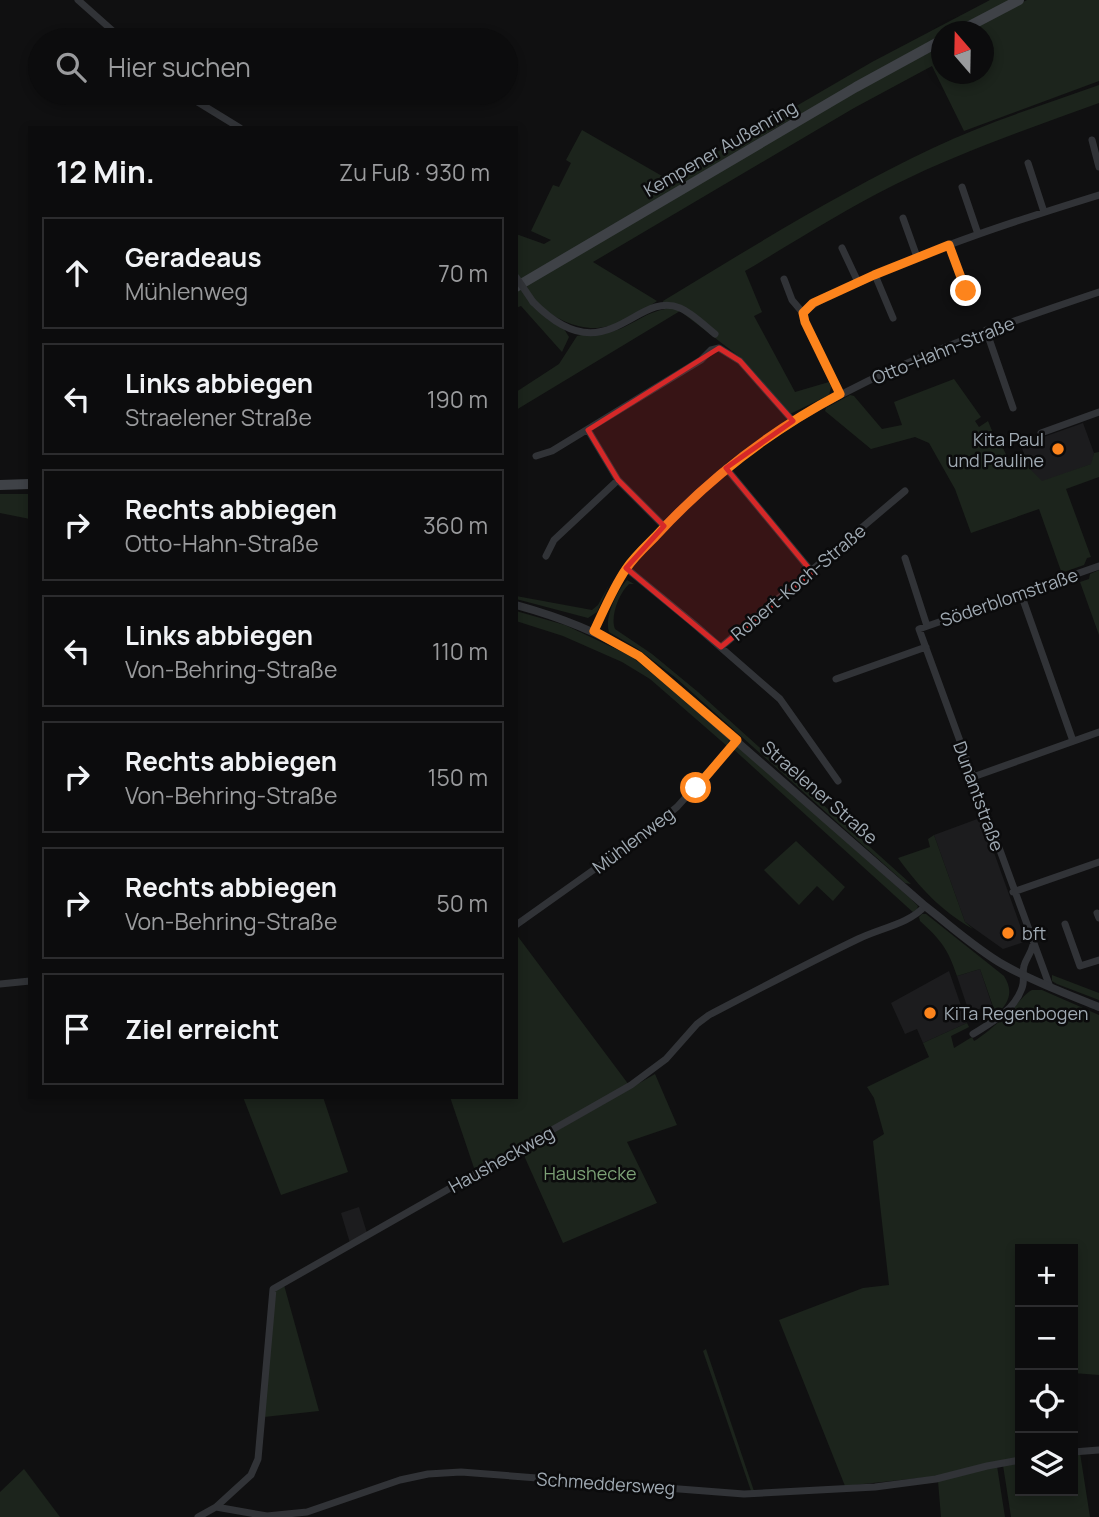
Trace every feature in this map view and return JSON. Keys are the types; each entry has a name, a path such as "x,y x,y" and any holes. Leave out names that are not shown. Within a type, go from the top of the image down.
{"main road":[{"path":"979,21 1019,0"},
{"name":"Kempener Außenring","path":"518,286 844,94 931,46"},
{"path":"0,485 28,484"},
{"path":"0,491 28,491"}],"street":[{"path":"78,0 110,28"},
{"path":"203,105 237,126"},
{"path":"1092,141 1099,167"},
{"path":"1028,163 1044,212"},
{"path":"962,187 978,234"},
{"path":"803,313 813,303 917,257 978,234 1099,195"},
{"path":"903,218 917,257"},
{"path":"949,245 966,291"},
{"path":"842,248 858,282"},
{"path":"874,275 893,318"},
{"path":"784,279 792,300 803,313 840,394"},
{"path":"518,280 533,302 548,317 573,331 607,331 620,327 656,306 680,307 715,334"},
{"name":"Otto-Hahn-Straße","path":"594,631 626,568 664,526 726,468 793,421 840,394 986,330 1099,292"},
{"path":"986,330 1013,408"},
{"path":"536,456 552,451 701,360 711,350 719,348 740,361 793,421"},
{"path":"1041,433 1099,412"},
{"path":"587,430 618,480 664,526"},
{"path":"726,468 813,572"},
{"path":"546,556 554,540 618,480"},
{"name":"Robert-Koch-Straße","path":"626,568 721,647 813,572 905,491"},
{"name":"Dunantstraße","path":"905,558 926,647 1013,892 1050,987"},
{"name":"Söderblomstraße","path":"923,628 1099,566"},
{"path":"1021,594 1073,741"},
{"name":"Straelener Straße","path":"518,606 594,631 639,656 925,906 993,958 1024,975 1099,1007"},
{"path":"721,647 780,699 838,781"},
{"path":"836,679 926,647"},
{"path":"973,777 1099,732"},
{"name":"Mühlenweg","path":"518,924 637,839 677,807 737,740"},
{"path":"1013,892 1099,862"},
{"name":"Hausheckweg","path":"216,1507 245,1483 258,1459 273,1289 631,1085 666,1059 697,1024 709,1015 828,953 913,917 925,906"},
{"path":"1065,924 1080,967 1099,960"},
{"path":"973,1034 1009,1009 1023,987 1024,966 1031,956 1033,945"},
{"path":"0,984 28,981"},
{"path":"1078,1452 1099,1450"},
{"name":"Schmeddersweg","path":"216,1507 268,1516 285,1516 306,1512 400,1480 428,1474 461,1472 744,1494 875,1488 936,1479 1015,1461"},
{"path":"198,1517 216,1507"}],"highlighted area":[{"path":"719,348 740,361 793,421 726,468 812,572 721,647 626,568 664,526 618,480 588,430"}],"shaded area":[{"name":"Kita Paul und Pauline","path":"1083,423 1094,453 1092,464 1042,482 1029,469 1021,445"},
{"path":"980,818 1025,939 1024,942 1003,949 965,922 934,835"},
{"path":"980,969 992,1005 969,1012 957,976"},
{"name":"KiTa Regenbogen","path":"949,971 967,1023 923,1043 917,1029 905,1034 891,1003"},
{"path":"359,1207 367,1233 350,1243 341,1213"}],"green space":[{"path":"990,0 1011,0 970,21 950,21"},
{"path":"1027,0 1099,0 1099,81 964,131 941,84 994,84 994,21 985,21"},
{"path":"931,31 931,42 776,128 518,283 518,235 544,244 551,240 531,231 553,185 559,187 571,163 566,160 582,130 669,180 872,62"},
{"path":"931,50 931,67 854,108 593,262 657,301 638,313 622,322 593,328 564,321 529,301 547,319 564,329 569,337 562,352 521,306 518,307 518,291 753,150"},
{"path":"1099,85 1099,103 995,141 919,173 856,205 745,271 762,312 754,316 795,392 829,382 829,395 790,414 741,358 680,311 518,409 518,391 559,364 577,336 615,331 665,309 663,301 830,202 933,148 995,122"},
{"path":"954,379 981,417 975,421 979,427 988,421 1008,459 1024,453 1029,468 1042,481 1091,464 1094,453 1099,452 1099,477 1066,489 1091,557 1087,558 1084,565 1061,571 1039,509 971,533 955,489 929,443 915,437 871,449 825,411 850,395 854,396 882,429 902,425 894,402"},
{"path":"0,494 28,494 28,519 0,513"},
{"path":"1099,570 1099,635 1080,582 1089,579 1090,574"},
{"path":"627,580 634,584 625,588 619,599 614,618 615,629 652,654 698,692 911,884 905,883 676,678 638,649 609,632 608,620 612,605"},
{"path":"609,585 597,612 588,618 518,600 518,596 592,610 598,605"},
{"path":"518,612 565,625 631,656 730,737 727,746 650,679 622,662 563,636 518,622"},
{"path":"738,745 911,899 918,906 915,914 731,747"},
{"path":"934,835 965,922 973,929 932,898 898,858 930,847 928,839"},
{"path":"796,841 845,887 833,901 817,886 799,905 764,870"},
{"path":"922,914 926,914 1004,976 1009,987 1009,997 996,1015 980,969 957,976 943,946 920,921"},
{"name":"Haushecke","path":"518,937 629,1085 472,1174 474,1168 451,1099 518,1099"},
{"path":"1052,975 1099,993 1099,1000 1057,984 1052,981"},
{"path":"1032,990 1042,990 1099,1015 1099,1375 1078,1373 1078,1244 1015,1244 1015,1459 938,1476 845,1486 779,1320 863,1288 889,1285 873,1141 884,1134 874,1098 867,1087 929,1057 923,1043 967,1023 969,1027 951,1036 954,1048 972,1037 974,1041 999,1022"},
{"name":"Haushecke","path":"655,1074 677,1125 627,1142 657,1203 563,1243 522,1151"},
{"path":"244,1099 324,1099 348,1172 281,1195"},
{"path":"284,1285 319,1411 264,1417 275,1290"},
{"path":"706,1349 754,1491 751,1491 703,1351"},
{"path":"1078,1453 1090,1517 1011,1517 1003,1465 1015,1463 1015,1496 1078,1496"},
{"path":"997,1466 1005,1517 941,1517 938,1481"},
{"path":"24,1469 60,1517 0,1517 0,1492"}],"place":[{"name":"Kita Paul und Pauline","path":"1058,449"},
{"name":"bft","path":"1008,933"},
{"name":"KiTa Regenbogen","path":"930,1013"}],"route":[{"path":"696,788 737,740 639,656 594,631 615,587 626,568 691,498 726,468 793,421 840,394 805,322 803,313 813,303 949,245 966,291"}]}
